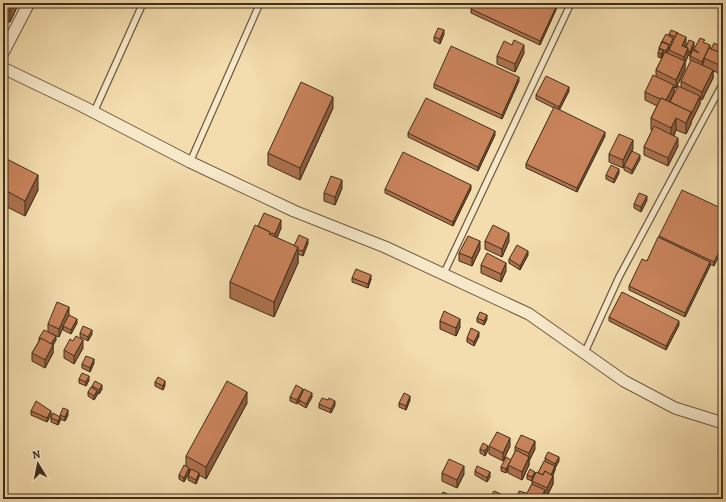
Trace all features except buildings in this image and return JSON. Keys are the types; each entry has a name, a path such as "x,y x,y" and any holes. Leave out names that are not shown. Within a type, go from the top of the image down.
{"street":[{"path":"3,53 29,3"},
{"path":"3,68 94,112 190,162 294,211 385,247 444,273 529,314 624,381 675,408 723,423"}],"lane":[{"path":"94,112 143,3"},
{"path":"190,162 260,3"},
{"path":"444,273 571,3"},
{"path":"584,354 619,277 723,83"}]}
